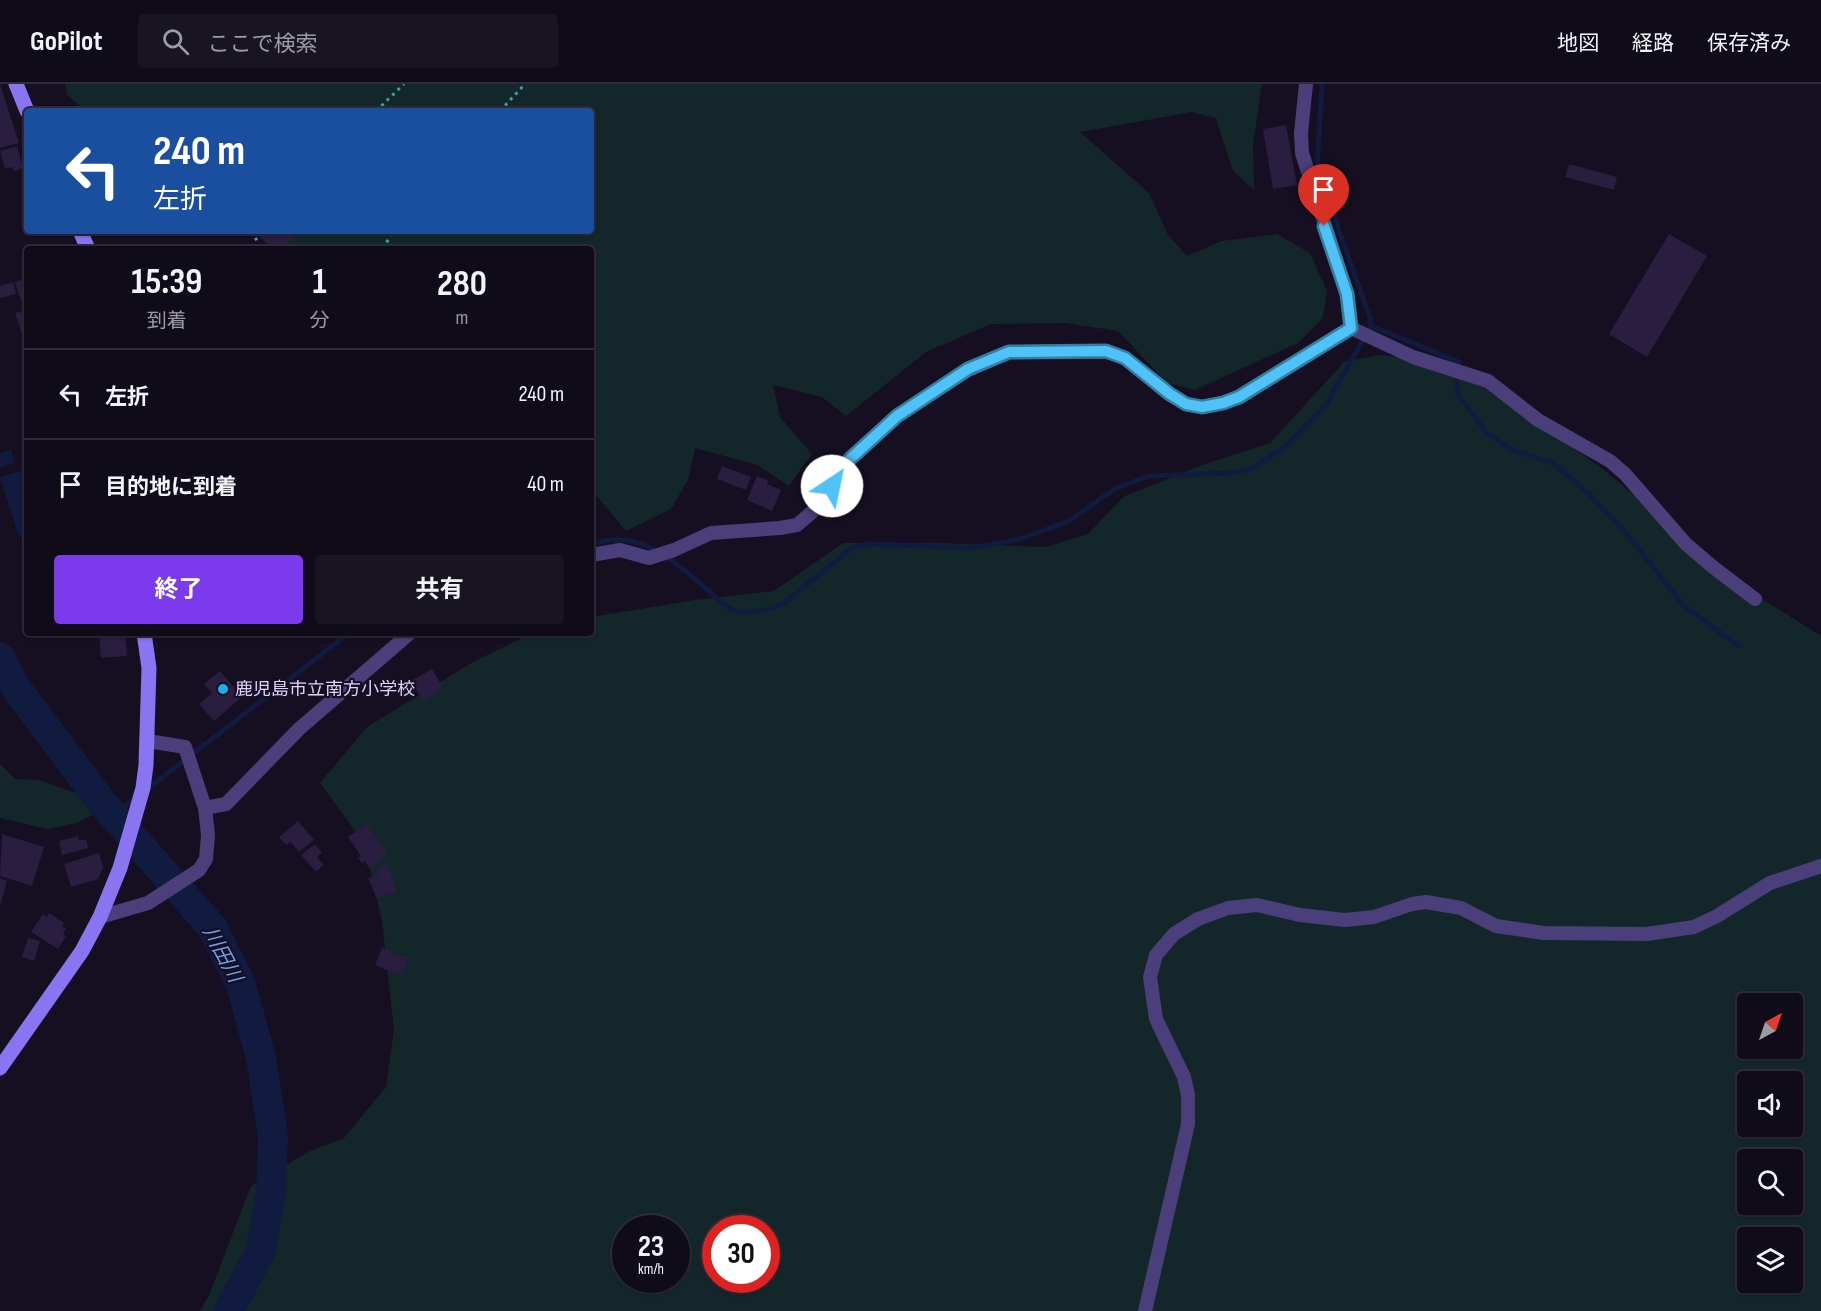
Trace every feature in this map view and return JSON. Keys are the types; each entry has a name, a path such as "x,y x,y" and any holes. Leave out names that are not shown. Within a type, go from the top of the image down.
{"main road":[{"path":"16,84 26,108"},
{"path":"0,1068 76,959 100,917 120,867 143,788 148,741 149,668 144,636"}],"street":[{"path":"1306,84 1301,133 1302,153 1347,294 1362,333 1413,357 1488,381 1538,420 1610,461 1625,474 1686,544 1755,599"},
{"path":"594,554 620,550 650,558 711,533 797,525 824,499 850,459 897,416 968,369 1009,352 1106,351 1125,358 1186,404 1202,407 1239,397 1362,333"},
{"path":"205,808 226,804 298,729 406,636"},
{"path":"100,917 148,903 199,870 206,859 208,835 205,808 185,747 148,741"},
{"path":"1145,1311 1188,1124 1188,1095 1184,1077 1156,1019 1150,977 1156,955 1174,934 1198,919 1228,908 1257,905 1300,915 1345,920 1374,917 1412,904 1426,902 1461,908 1496,926 1544,933 1647,934 1694,927 1717,916 1770,883 1821,866"}],"path":[{"path":"379,108 404,84"},
{"path":"503,108 525,84"}],"green space":[{"path":"65,84 1262,84 1253,145 1254,190 1233,171 1216,118 1192,112 1080,132 1149,193 1168,235 1187,256 1222,241 1277,234 1310,253 1327,291 1323,318 1298,343 1195,390 1167,383 1118,331 1065,323 991,324 926,352 846,416 822,397 773,385 780,417 812,454 789,486 757,465 695,448 688,480 671,509 626,531 597,496 594,496 594,246 289,246 287,234 594,234 594,108 82,108 67,95"},
{"path":"1381,355 1459,364 1604,470 1746,589 1821,636 1821,1311 200,1311 209,1295 251,1186 308,1152 344,1138 386,1087 394,1030 382,921 364,843 320,783 367,727 473,662 527,636 594,636 594,617 695,600 774,591 843,543 938,543 1046,547 1088,534 1123,497 1202,465 1270,443 1345,361"},
{"path":"0,764 15,779 39,780 87,797 94,814 77,823 47,829 0,818"}],"water":[{"path":"11,450 15,463 0,467 0,453"},
{"path":"24,470 24,535 19,537 0,477"}],"building":[{"path":"0,84 19,143 0,148"},
{"path":"1286,125 1297,185 1273,189 1263,129"},
{"path":"17,146 23,168 14,171 12,167 5,169 0,151"},
{"path":"1569,164 1617,177 1614,190 1565,177"},
{"path":"256,234 288,234 293,238 286,246 270,246"},
{"path":"1669,234 1707,256 1647,357 1609,334"},
{"path":"24,279 24,302 21,302 15,282"},
{"path":"13,282 16,294 0,298 0,286"},
{"path":"24,306 23,338 15,313 22,311 21,307"},
{"path":"722,466 751,477 746,490 717,479"},
{"path":"757,476 768,480 767,484 781,490 772,511 747,500"},
{"path":"99,636 125,636 127,656 101,658"},
{"path":"432,669 444,689 423,701 411,681"},
{"path":"220,671 242,697 214,721 199,704 212,693 204,684"},
{"path":"298,821 314,840 299,852 291,842 286,845 279,837"},
{"path":"367,824 388,855 369,868 365,861 362,863 358,858 361,856 348,837"},
{"path":"2,834 44,847 32,886 0,876"},
{"path":"78,836 79,841 86,839 88,848 62,855 59,841"},
{"path":"315,844 322,853 317,857 324,865 316,872 301,855"},
{"path":"99,853 103,867 98,879 71,887 64,864"},
{"path":"386,864 397,891 377,899 368,878 379,874 376,868"},
{"path":"0,878 7,881 1,903 0,903"},
{"path":"49,913 64,923 62,926 66,929 63,934 66,936 58,949 31,932 43,914 47,917"},
{"path":"28,938 40,941 34,961 22,957"},
{"path":"382,947 409,959 401,976 375,965"}],"waterway":[{"path":"1322,84 1317,168 1371,326"},
{"path":"594,543 626,540 641,544 668,558 729,608 742,612 763,610 783,604 852,548 869,544 973,548 1020,539 1069,521 1116,488 1149,476 1233,473 1255,467 1285,447 1326,405 1371,326 1459,362"},
{"path":"1456,381 1458,395 1487,433 1510,449 1553,463 1589,494 1627,534 1684,606 1739,646"},
{"path":"146,790 345,636"},
{"name":"川田川","path":"0,657 16,688 103,804 212,927 241,985 261,1058 273,1136 271,1192 260,1253 228,1311"},
{"path":"113,815 136,798"}],"place":[{"name":"鹿児島市立南方小学校","path":"223,689"}],"route":[{"path":"832,486 850,459 897,416 968,369 1009,352 1106,351 1125,358 1186,404 1202,407 1239,397 1351,328 1347,294 1324,226"}]}
